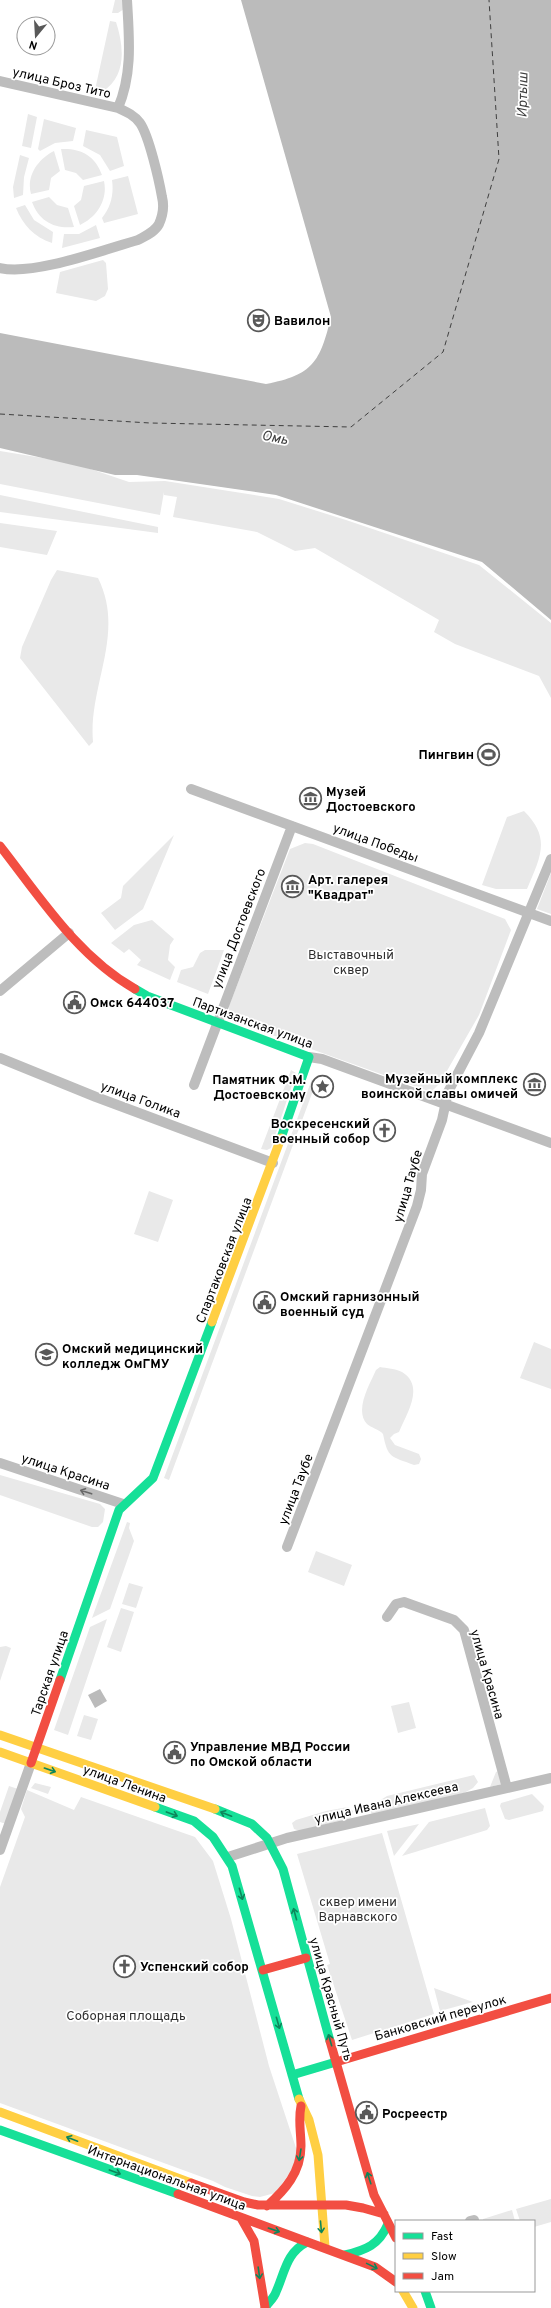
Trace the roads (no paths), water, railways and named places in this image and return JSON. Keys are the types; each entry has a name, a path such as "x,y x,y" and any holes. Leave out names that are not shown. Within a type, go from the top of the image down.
{"main road":[{"name":"Партизанская улица","path":"0,846 69,933 98,965 122,983 147,996 309,1057"},
{"name":"Спартаковская улица","path":"123,1504 142,1492 153,1478 273,1162 309,1057"},
{"name":"Тарская улица","path":"31,1763 123,1504"},
{"name":"улица Ленина","path":"0,1735 201,1804"},
{"name":"улица Ленина","path":"0,1752 194,1821 213,1837 228,1857"},
{"name":"улица Красный Путь","path":"201,1804 252,1824 260,1830 271,1844 283,1870 361,2155 374,2195 395,2236"},
{"path":"228,1857 263,1970 301,2106 308,2115 316,2150 321,2206 321,2224 325,2247 375,2267 395,2281"},
{"path":"263,1970 306,1958"},
{"name":"Банковский переулок","path":"292,2075 551,1998"},
{"path":"267,2206 291,2183 297,2169 301,2147 298,2116 301,2106"},
{"name":"Интернациональная улица","path":"0,2112 244,2202 267,2206 362,2207 384,2214"},
{"name":"Интернациональная улица","path":"0,2130 307,2242 325,2247"},
{"path":"241,2218 254,2241 265,2308"},
{"path":"345,2255 368,2249 377,2244 383,2238 388,2224"},
{"path":"265,2308 275,2294 290,2254 297,2246 307,2242"},
{"path":"404,2292 413,2308"},
{"path":"425,2292 431,2308"}],"street":[{"path":"118,108 126,86 129,62 128,0"},
{"name":"улица Броз Тито","path":"0,81 118,108 132,114 140,124 145,134 162,197 162,213 158,225 151,233 138,240 40,267 12,271 0,268"},
{"name":"улица Победы","path":"191,789 551,921"},
{"name":"улица Достоевского","path":"194,1085 216,1023 292,826"},
{"name":"улица Таубе","path":"287,1547 417,1206 421,1190 422,1174 442,1120 448,1092 479,1033 551,860"},
{"path":"0,991 69,933"},
{"name":"Партизанская улица","path":"309,1057 322,1059 551,1143"},
{"name":"улица Голика","path":"0,1058 96,1097 273,1162"},
{"name":"улица Красина","path":"0,1463 123,1504"},
{"name":"улица Красина","path":"386,1617 396,1604 404,1602 454,1620 464,1630 507,1788"},
{"name":"Тарская улица","path":"0,1850 31,1763"},
{"name":"улица Ивана Алексеева","path":"228,1857 287,1838 551,1778"}],"water":[{"path":"241,0 551,0 551,620 482,562 276,495 137,475 115,475 0,448 0,333 266,384 294,376 304,371 318,356 323,345 331,317"},
{"path":"100,1689 107,1701 95,1708 88,1695"}],"place":[{"name":"Вавилон","path":"258,320"},
{"name":"Пингвин","path":"489,754"},
{"name":"Музей Достоевского","path":"311,798"},
{"name":"Арт. галерея \"Квадрат\"","path":"293,886"},
{"name":"Омск 644037","path":"75,1002"},
{"name":"Музейный комплекс воинской славы омичей","path":"534,1085"},
{"name":"Памятник Ф.М. Достоевскому","path":"322,1086"},
{"name":"Воскресенский военный собор","path":"385,1130"},
{"name":"Омский гарнизонный военный суд","path":"265,1303"},
{"name":"Омский медицинский колледж ОмГМУ","path":"47,1355"},
{"name":"Управление МВД России по Омской области","path":"174,1753"},
{"name":"Успенский собор","path":"125,1966"},
{"name":"Росреестр","path":"367,2113"}],"water label":[{"name":"Иртыш","path":"522,95"},
{"name":"Омь","path":"275,437"}],"park label":[{"name":"Выставочный сквер","path":"351,962"},
{"name":"сквер имени Варнавского","path":"358,1908"},
{"name":"Соборная площадь","path":"126,2015"}]}
